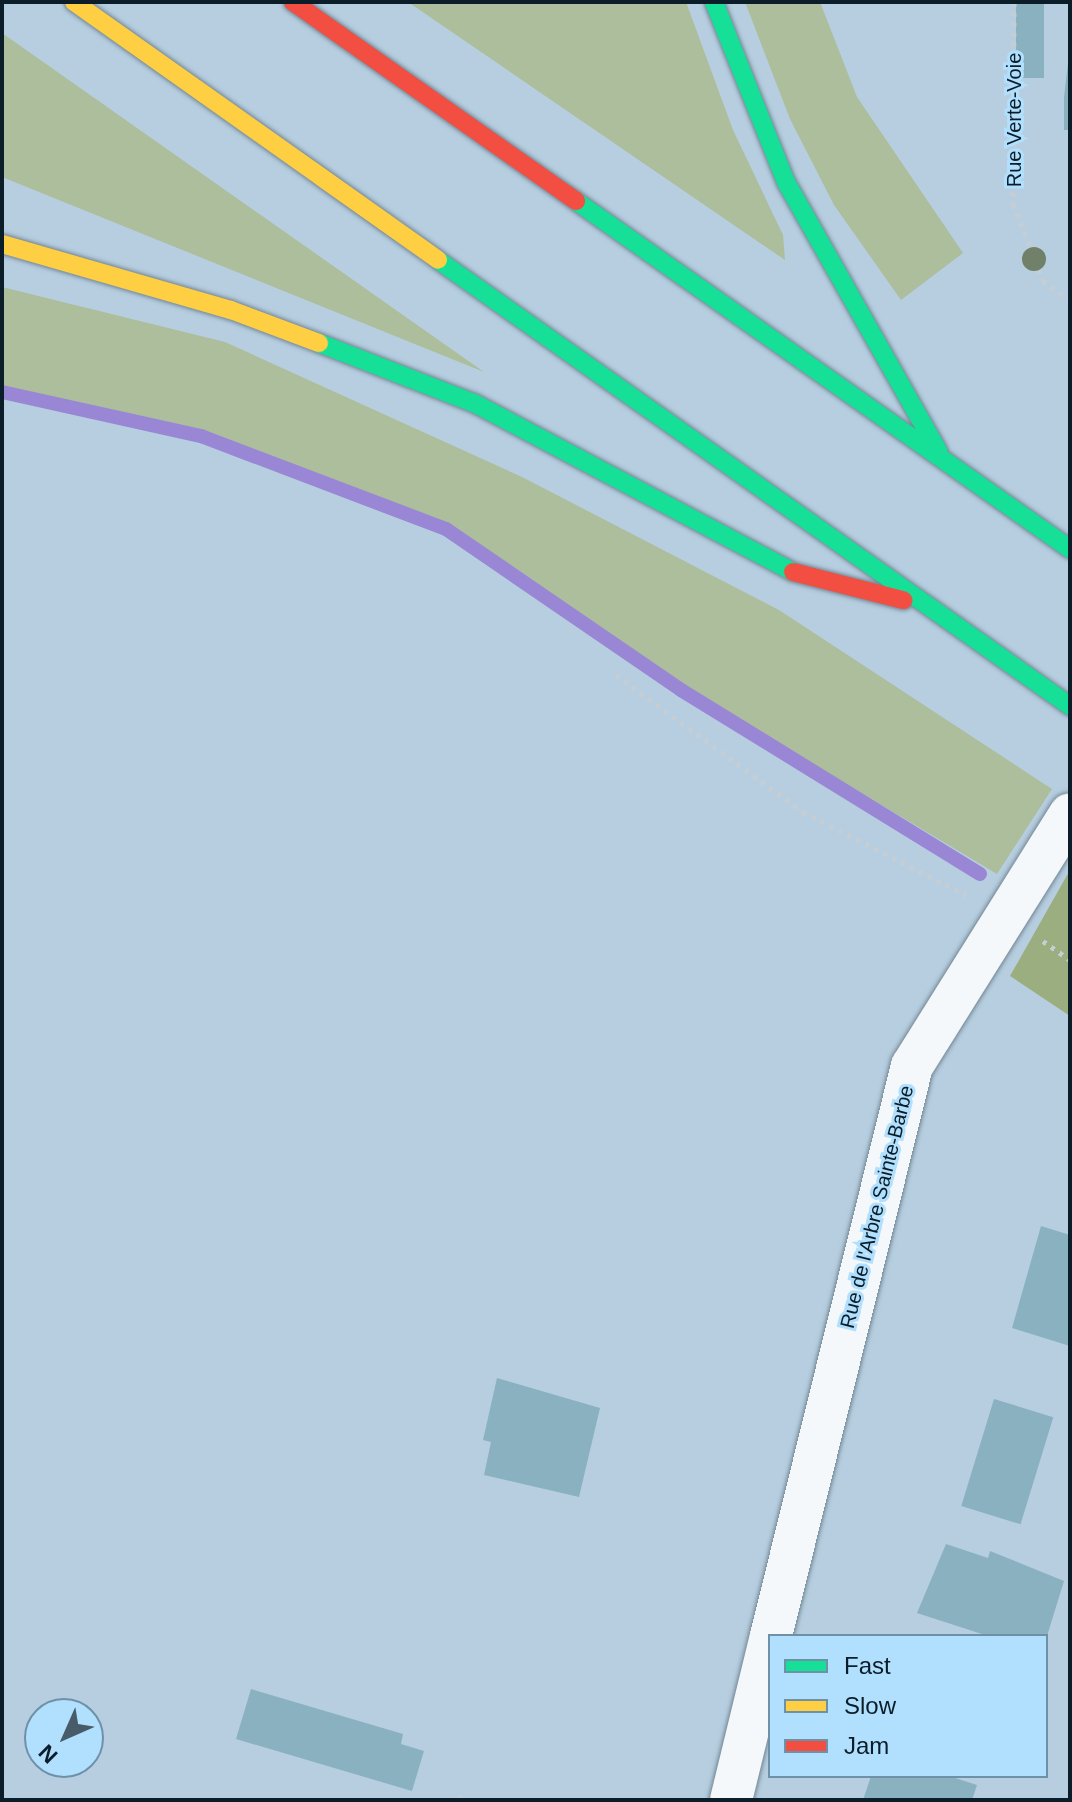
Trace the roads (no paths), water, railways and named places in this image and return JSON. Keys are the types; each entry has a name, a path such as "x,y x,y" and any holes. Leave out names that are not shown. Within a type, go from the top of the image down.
{"highway":[{"path":"74,2 1070,706"},
{"path":"293,2 1070,549"},
{"path":"714,2 786,182 943,460"},
{"path":"2,244 231,310 474,403 780,569 929,606"}],"street":[{"name":"Rue de l'Arbre Sainte-Barbe","path":"771,1634 912,1066 1070,814"},
{"name":"Rue de l'Arbre Sainte-Barbe","path":"731,1800 768,1646"}],"waterway":[{"path":"2,392 201,436 446,529 681,690 980,874"}]}
